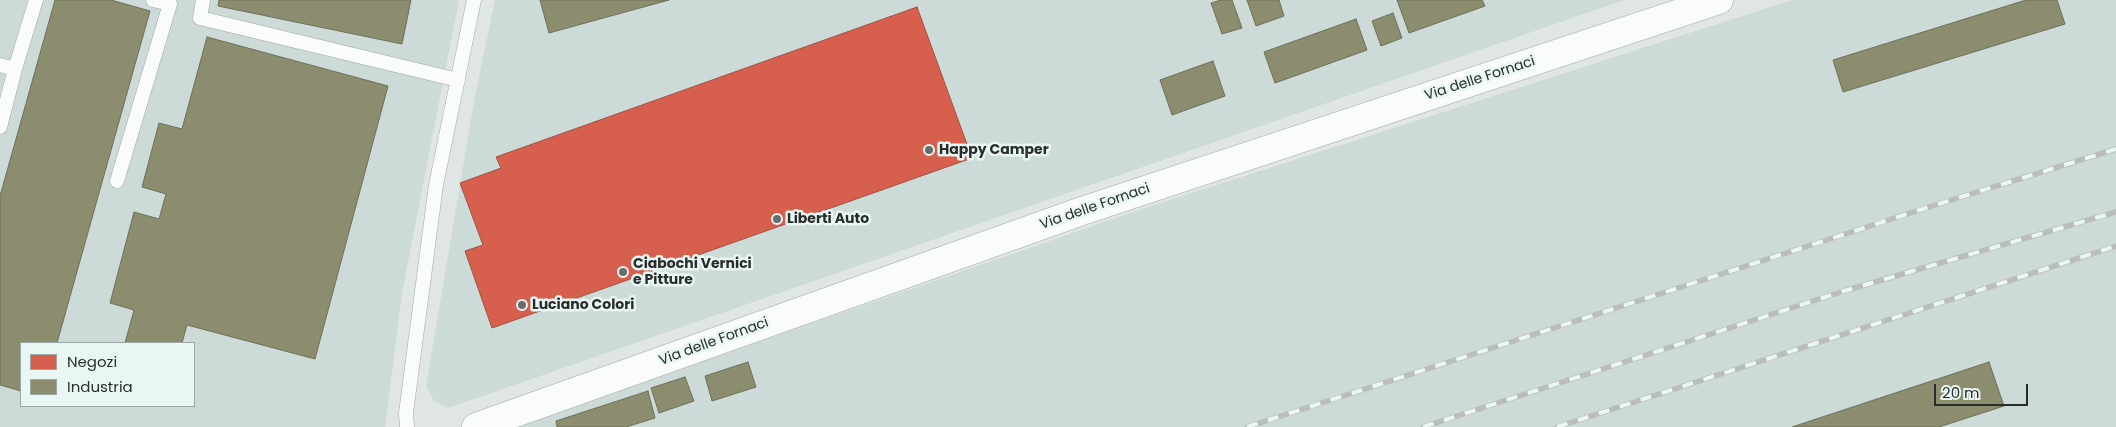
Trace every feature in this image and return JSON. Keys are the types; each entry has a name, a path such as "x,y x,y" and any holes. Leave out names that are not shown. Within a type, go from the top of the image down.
{"main road":[{"name":"Via delle Fornaci","path":"476,427 1082,211 1719,0"}],"lane":[{"path":"0,127 36,0"},
{"path":"117,181 170,4 153,0"},
{"path":"203,0 200,18 458,80"},
{"path":"407,427 406,413 436,185 474,0"},
{"path":"0,65 15,70"}],"shaded area":[{"path":"0,0 459,0 402,293 385,427 0,427"},
{"path":"495,0 1624,0 448,408 434,401 426,386 475,96"},
{"path":"1792,0 2116,0 2116,427 512,427 1142,209"}],"building: Negozi":[{"path":"917,7 972,158 492,328 465,251 483,245 460,183 501,168 496,157"}],"building: Industria":[{"path":"55,0 111,0 150,11 57,342 20,342 20,391 0,385 0,196"},
{"path":"219,0 411,0 402,44 218,6"},
{"path":"540,0 669,0 549,33"},
{"path":"1221,0 1232,0 1242,28 1222,34 1211,3"},
{"path":"1247,0 1279,0 1284,16 1256,26"},
{"path":"1397,0 1482,0 1485,6 1409,33"},
{"path":"2026,0 2057,0 2065,24 1843,92 1833,60"},
{"path":"1393,13 1402,38 1381,46 1372,21"},
{"path":"1356,19 1367,50 1275,83 1264,52"},
{"path":"207,37 388,86 315,359 187,325 182,342 125,342 134,310 110,303 134,212 159,219 166,194 142,187 159,123 182,129"},
{"path":"1213,61 1225,96 1172,115 1160,80"},
{"path":"748,362 756,387 712,401 705,376"},
{"path":"1989,362 2004,406 1939,427 1792,427"},
{"path":"685,377 694,401 659,413 651,388"},
{"path":"648,391 655,418 626,427 557,427 556,421"}],"railway":[{"path":"1247,427 1929,207 2116,149"},
{"path":"1423,427 1844,291 2116,212"},
{"path":"1557,427 2116,246"}],"place":[{"name":"Happy Camper","path":"929,150"},
{"name":"Liberti Auto","path":"777,219"},
{"name":"Ciabochi Vernici e Pitture","path":"623,272"},
{"name":"Luciano Colori","path":"522,305"}]}
